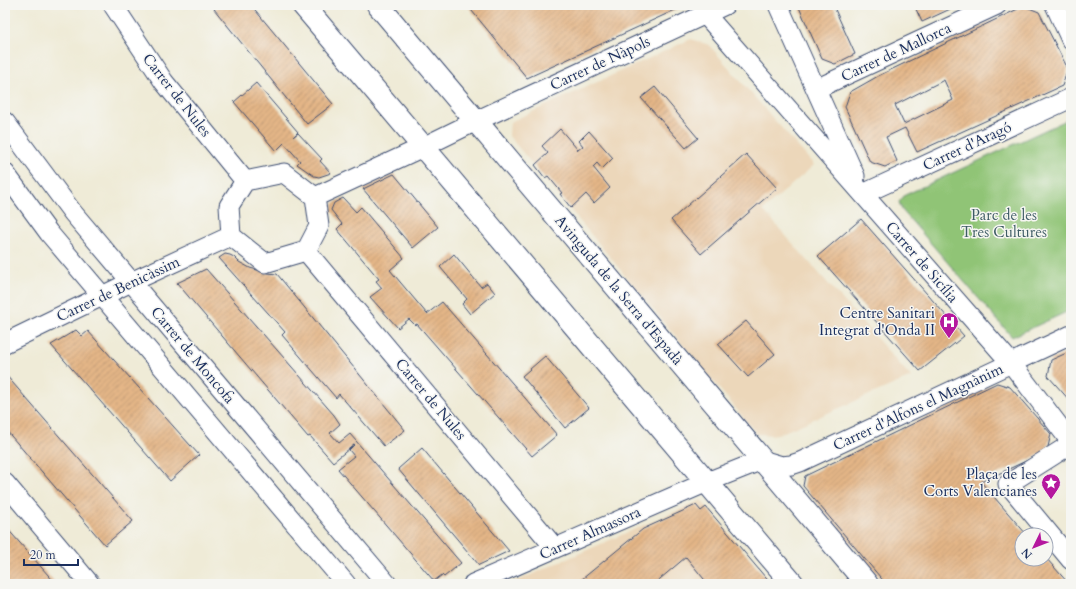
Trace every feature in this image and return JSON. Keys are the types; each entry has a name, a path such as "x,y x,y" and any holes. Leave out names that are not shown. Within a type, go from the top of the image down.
{"street":[{"name":"Carrer de Nules","path":"113,5 164,82 246,181"},
{"path":"303,5 793,584"},
{"name":"Avinguda de la Serra d'Espadà","path":"378,5 867,584"},
{"name":"Carrer de Nàpols","path":"476,121 725,5"},
{"name":"Carrer de Sicília","path":"778,5 863,194"},
{"name":"Carrer de Mallorca","path":"816,89 997,5"},
{"path":"1055,5 1071,40"},
{"name":"Carrer de Sicília","path":"705,14 1011,363 1071,443"},
{"name":"Carrer d'Aragó","path":"863,194 1071,98"},
{"path":"315,197 476,121"},
{"name":"Carrer de Moncofa","path":"5,122 73,213 387,584"},
{"name":"Carrer de Moncofa","path":"5,173 49,233 346,584"},
{"path":"284,173 315,197 319,226 306,251 265,263 231,236 229,206 246,181 284,173"},
{"name":"Carrer de Benicàssim","path":"5,343 131,282 231,236"},
{"name":"Carrer de Nules","path":"306,251 556,548"},
{"name":"Carrer d'Alfons el Magnànim","path":"762,460 782,466 800,462 1071,335"},
{"path":"1071,443 1008,484 1071,560"},
{"path":"707,482 762,460"},
{"name":"Carrer Almassora","path":"473,584 707,482"},
{"path":"5,484 90,584"}],"shaded area":[{"path":"691,39 709,45 814,165 763,210 911,377 777,435 757,434 509,136 510,122"},
{"path":"701,500 770,584 510,584"}],"green space":[{"name":"Parc de les Tres Cultures","path":"1071,118 1071,310 1012,337 902,210 899,202 905,195"}],"building":[{"path":"220,5 251,5 333,104 307,124 214,9"},
{"path":"467,5 686,5 527,78"},
{"path":"798,5 833,5 855,54 835,64 822,59"},
{"path":"914,5 959,5 922,22"},
{"path":"1024,6 1039,12 1068,69 1062,86 917,152 905,128 886,137 897,161 885,167 870,162 845,107 850,92 880,75","holes":["944,80 953,100 904,124 895,105"]},
{"path":"256,83 298,132 293,137 298,133 322,159 320,161 331,173 319,177 314,176 297,164 300,161 284,143 276,151 234,102"},
{"path":"655,87 698,138 686,148 641,98"},
{"path":"560,129 578,150 583,146 579,141 589,131 613,158 602,169 597,163 593,167 610,188 594,203 586,194 571,208 560,194 562,193 548,176 545,178 535,165 548,153 542,146"},
{"path":"746,154 777,188 701,254 671,220"},
{"path":"394,174 438,227 413,248 363,189"},
{"path":"343,198 356,212 361,207 404,258 390,270 427,314 442,302 557,435 532,456 417,324 415,325 409,319 398,328 370,297 382,288 376,281 379,279 337,229 342,224 331,210 334,203"},
{"path":"861,219 964,336 920,371 818,256"},
{"path":"225,254 234,257 239,262 250,268 277,274 405,430 384,446 339,394 336,398 282,335 285,332 219,258"},
{"path":"454,254 481,287 487,283 495,293 470,314 462,304 467,299 440,267"},
{"path":"206,269 334,415 340,424 330,433 339,443 350,434 461,563 444,577 442,575 434,581 338,469 354,456 349,450 355,444 333,462 310,436 308,437 177,283"},
{"path":"746,321 775,354 748,377 718,344"},
{"path":"76,330 82,336 88,331 199,455 170,481 51,345"},
{"path":"1071,351 1071,402 1048,376 1051,360"},
{"path":"545,356 589,408 565,428 522,376"},
{"path":"5,374 133,521 105,545 5,429"},
{"path":"997,383 1010,387 1051,434 1047,451 981,482 1020,527 1014,527 1014,567 1054,567 1069,584 886,584 803,486 805,476"},
{"path":"422,448 509,551 479,565 398,469"},
{"path":"696,505 701,511 706,507 771,584 708,584 686,557 654,584 576,584 643,529"},
{"path":"5,526 56,584 5,584"}],"place":[{"name":"Centre Sanitari Integrat d'Onda II","path":"949,339"},
{"name":"Plaça de les Corts Valencianes","path":"1051,500"}]}
